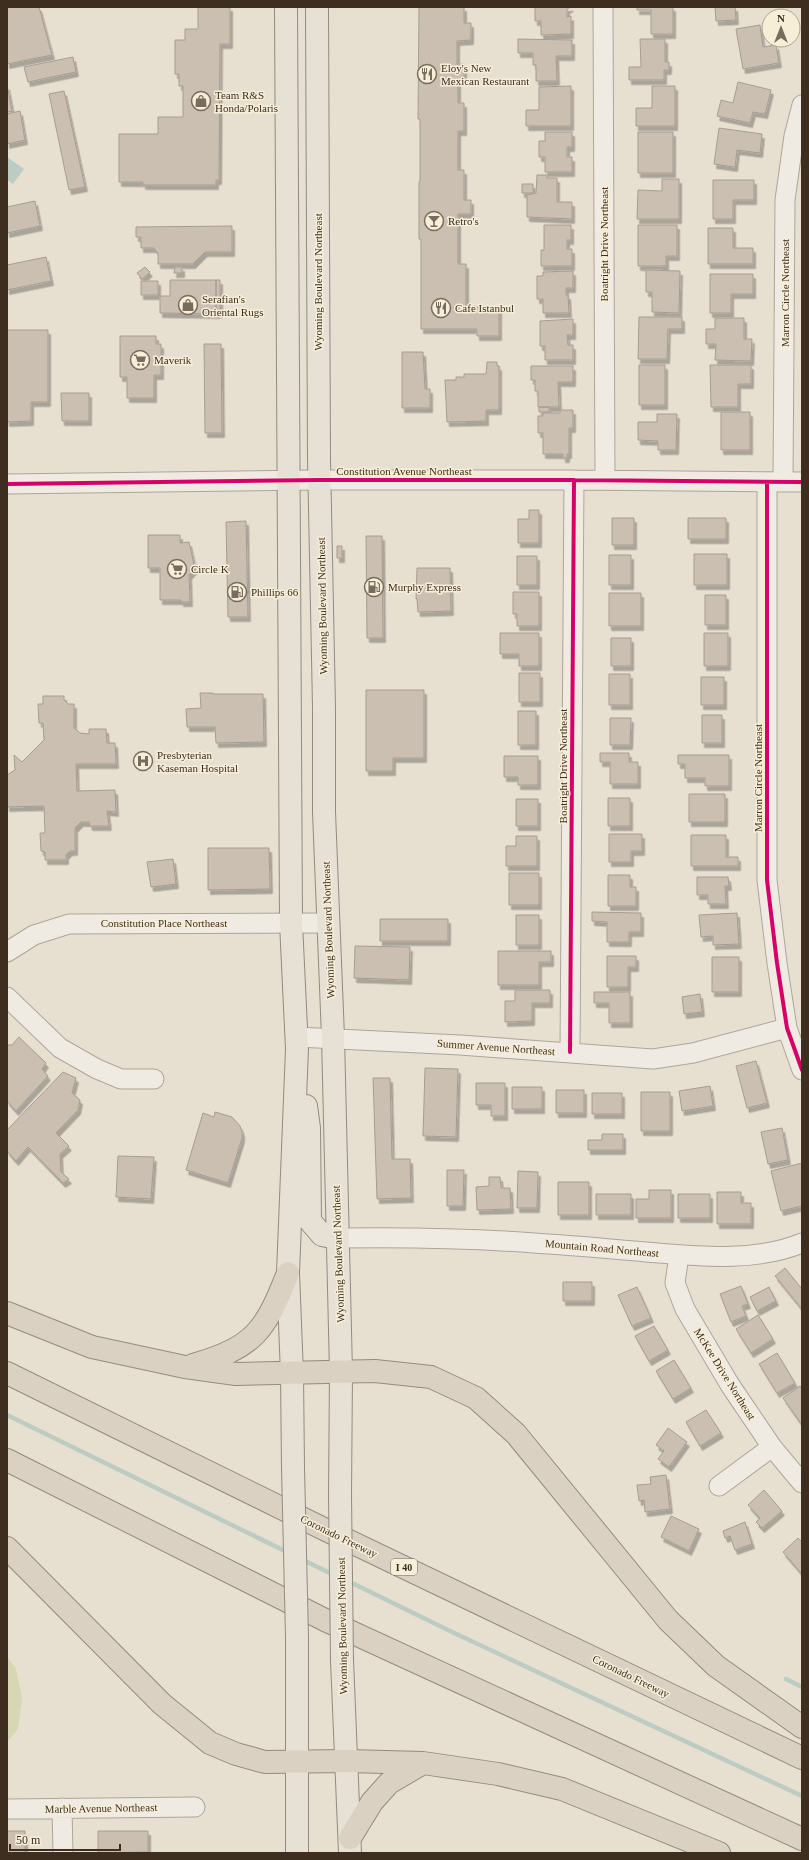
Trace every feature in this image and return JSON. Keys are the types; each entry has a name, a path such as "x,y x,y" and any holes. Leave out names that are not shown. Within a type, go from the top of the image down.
{"highway":[{"path":"184,1367 219,1358 246,1344 264,1325 277,1300 288,1273"},
{"path":"7,1313 92,1347 184,1367 236,1374 270,1372 292,1374 375,1371 431,1377 476,1398 516,1434 668,1620 716,1666 802,1727"},
{"name":"Coronado Freeway","path":"7,1373 328,1531 802,1758"},
{"path":"7,1460 325,1620 802,1839"},
{"path":"7,1548 162,1704 210,1743 236,1754 265,1762 347,1761 423,1763 498,1774 562,1789 719,1853"},
{"path":"350,1845 372,1802 389,1782 423,1763"}],"main road":[{"path":"286,7 287,481 291,923 297,1043 288,1273 292,1374 297,1637 297,1853"},
{"name":"Wyoming Boulevard Northeast","path":"317,7 324,812 341,1372 340,1494 342,1660 350,1845"},
{"path":"297,1043 309,1128 310,1221 322,1236 337,1238"}],"street":[{"name":"Boatright Drive Northeast","path":"603,7 605,480"},
{"name":"Marron Circle Northeast","path":"802,105 794,136 785,200 775,482 767,880 777,963 787,1028 802,1070"},
{"name":"Constitution Avenue Northeast","path":"7,484 320,480 802,482"},
{"name":"Boatright Drive Northeast","path":"570,1052 574,480"},
{"name":"Constitution Place Northeast","path":"7,952 34,935 69,924 328,923"},
{"path":"7,997 60,1048 97,1069 121,1079 154,1079"},
{"name":"Summer Avenue Northeast","path":"297,1043 332,1037 570,1052 652,1059 693,1053 787,1028"},
{"name":"Mountain Road Northeast","path":"337,1238 401,1237 532,1242 679,1255 747,1256 789,1248 802,1243"},
{"name":"McKee Drive Northeast","path":"679,1255 675,1283 686,1309 730,1385 772,1447 802,1483"},
{"path":"719,1486 772,1447"},
{"name":"Marble Avenue Northeast","path":"7,1809 195,1807"},
{"path":"62,1808 63,1853"}],"green space":[{"path":"7,1656 16,1669 22,1698 18,1729 7,1742"}],"shaded area":[{"path":"7,157 24,169 13,184 7,180"}],"building":[{"path":"7,7 39,7 52,55 7,64"},
{"name":"Team R&S Honda/Polaris","path":"198,7 230,7 230,44 220,44 219,180 216,180 216,185 143,185 143,182 119,182 119,134 158,134 158,117 183,117 183,86 179,86 179,74 175,74 175,40 185,40 185,29 198,29"},
{"path":"419,7 464,7 464,23 471,23 471,40 457,41 457,64 464,64 464,80 458,80 458,103 464,103 464,131 458,131 458,170 464,170 464,200 471,200 471,214 458,214 458,264 466,264 466,307 499,307 499,336 477,336 477,329 421,329 421,239 419,239 420,119 418,119"},
{"path":"535,7 571,7 567,9 567,17 571,16 571,34 541,35 541,21 535,21"},
{"path":"637,7 673,7 673,34 651,34 651,10 637,10"},
{"path":"715,7 735,7 736,20 716,21"},
{"path":"760,25 761,48 776,48 779,63 743,69 736,29"},
{"path":"518,39 572,40 572,56 556,56 557,81 536,81 536,65 533,65 533,53 518,53"},
{"path":"640,39 665,39 665,62 669,62 669,70 664,70 664,80 629,80 629,67 641,67"},
{"path":"73,57 76,72 28,82 24,67"},
{"path":"738,82 771,90 765,114 753,112 750,123 717,116 721,100 733,103"},
{"path":"7,85 12,111 7,112"},
{"path":"571,86 571,126 526,126 526,110 539,110 539,87"},
{"path":"652,86 675,86 675,126 636,126 636,108 652,108"},
{"path":"64,91 85,187 69,190 49,94"},
{"path":"20,111 25,140 7,144 7,114"},
{"path":"719,128 762,134 760,153 737,150 735,167 714,164"},
{"path":"545,132 572,132 572,147 567,147 567,157 572,157 572,172 545,172 545,157 539,157 539,141 545,141"},
{"path":"638,132 673,132 673,173 638,173"},
{"path":"537,175 547,175 547,178 557,178 557,202 572,202 572,219 527,217 527,195 536,193"},
{"path":"662,179 679,179 679,219 637,219 638,190 662,191"},
{"path":"713,180 754,180 754,200 733,200 733,219 713,219"},
{"path":"522,184 533,184 533,193 522,193"},
{"path":"35,201 40,226 7,233 7,207"},
{"path":"544,225 571,225 571,240 567,240 567,249 572,249 572,266 541,266 541,250 544,250"},
{"path":"638,225 677,225 677,256 666,256 666,266 638,266"},
{"path":"232,226 232,252 205,252 193,264 158,264 158,253 154,248 141,248 141,237 136,237 136,227"},
{"path":"708,228 733,228 733,248 753,248 753,264 708,264"},
{"path":"46,257 51,281 7,290 7,265"},
{"path":"145,267 150,272 142,279 137,273"},
{"path":"175,267 182,267 182,273 174,273"},
{"path":"646,270 680,271 679,313 652,312 652,292 646,292"},
{"path":"573,271 573,288 566,288 569,313 543,313 543,299 537,299 537,276 543,276 543,272"},
{"path":"710,274 753,274 753,294 731,294 731,313 710,313"},
{"name":"Serafian's Oriental Rugs","path":"170,280 216,280 216,314 160,313 160,296 170,296"},
{"path":"216,280 220,280 220,313 216,314"},
{"path":"141,281 158,281 158,295 141,295"},
{"path":"639,317 682,317 682,329 668,329 667,359 638,359"},
{"path":"715,318 744,318 744,339 752,339 751,361 715,360 716,344 706,344 706,329 715,329"},
{"path":"573,319 573,335 567,335 568,345 573,345 573,360 545,360 545,346 540,346 540,321"},
{"path":"7,330 48,330 48,402 31,402 31,421 7,422"},
{"name":"Maverik","path":"120,336 156,336 156,344 161,344 161,375 154,375 154,398 127,398 127,377 120,377"},
{"path":"204,344 221,344 222,433 205,433"},
{"path":"402,352 423,352 425,389 430,389 430,408 402,408"},
{"path":"487,362 497,362 497,366 499,366 499,410 486,410 486,421 447,422 445,380 456,380 456,377 464,377 464,374 486,374"},
{"path":"639,365 665,365 665,405 639,405"},
{"path":"710,365 751,365 751,384 738,384 738,407 711,407"},
{"path":"531,366 573,366 573,382 558,382 559,407 538,407 538,391 535,391 535,380 531,380"},
{"path":"61,393 89,393 89,421 62,421"},
{"path":"539,407 549,407 549,412 539,412"},
{"path":"560,410 573,410 573,428 569,428 569,454 567,454 567,458 563,458 563,454 543,454 543,433 538,433 538,416 543,416 543,413 560,413"},
{"path":"721,412 750,412 750,450 721,450"},
{"path":"657,414 677,414 676,450 658,450 658,441 638,440 638,422 657,422"},
{"path":"529,510 539,510 539,543 518,543 518,519 529,519"},
{"path":"612,518 634,518 634,545 612,545"},
{"path":"688,518 726,518 726,539 688,539"},
{"name":"Phillips 66","path":"246,521 248,617 228,617 226,522"},
{"name":"Circle K","path":"148,535 180,535 180,543 189,542 195,569 189,575 190,602 181,602 181,600 160,600 160,568 148,568"},
{"name":"Murphy Express","path":"366,536 382,536 383,638 367,638"},
{"path":"337,546 342,546 342,558 337,558"},
{"path":"694,554 727,554 727,585 694,585"},
{"path":"609,555 631,555 631,585 609,585"},
{"path":"517,556 537,556 537,585 517,585"},
{"path":"417,568 450,568 451,611 418,612 416,599"},
{"path":"513,592 539,592 539,626 517,626 517,614 513,614"},
{"path":"609,593 641,593 641,626 609,626"},
{"path":"705,595 726,595 726,625 705,625"},
{"path":"500,633 539,633 539,666 519,666 519,654 500,654"},
{"path":"704,633 728,633 728,666 704,666"},
{"path":"611,638 631,638 631,666 611,666"},
{"path":"519,673 540,673 540,702 519,702"},
{"path":"609,674 630,674 630,705 609,705"},
{"path":"701,677 724,677 724,705 701,705"},
{"path":"366,690 424,690 424,758 393,758 393,771 366,771"},
{"path":"200,693 263,694 264,742 216,743 215,727 187,727 186,709 201,708"},
{"path":"43,696 64,696 64,700 68,704 74,704 74,728 80,733 89,734 89,729 106,729 107,743 115,743 116,764 76,764 77,791 115,790 116,812 107,811 109,826 90,826 89,822 81,822 75,828 75,851 70,851 66,855 66,860 45,860 45,852 41,851 40,833 45,833 44,806 7,807 7,775 15,770 14,755 22,762 44,740 43,723 39,723 38,704 43,704"},
{"path":"518,711 536,711 536,745 518,745"},
{"path":"702,715 722,715 722,743 702,743"},
{"path":"610,718 631,718 630,745 610,745"},
{"path":"600,753 629,753 629,762 638,762 638,784 610,784 610,762 600,762"},
{"path":"678,755 729,755 729,786 705,786 705,778 685,778 685,764 678,764"},
{"path":"504,756 538,756 538,785 518,785 518,777 504,777"},
{"path":"689,794 725,794 725,822 689,822"},
{"path":"608,798 630,798 630,826 608,826"},
{"path":"516,799 538,799 538,826 516,826"},
{"path":"609,834 642,834 642,851 631,851 631,862 609,862"},
{"path":"691,835 726,835 726,857 738,857 738,866 691,866"},
{"path":"516,836 537,836 537,866 506,866 506,846 516,846"},
{"path":"208,848 269,848 270,889 208,890"},
{"path":"173,859 176,884 151,887 147,862"},
{"path":"509,873 539,873 539,905 509,905"},
{"path":"608,875 630,875 630,887 636,887 636,906 608,906"},
{"path":"697,877 728,877 729,886 725,886 726,904 708,904 708,895 697,895"},
{"path":"592,912 641,913 641,932 629,932 629,942 607,942 607,922 592,921"},
{"path":"737,913 739,944 713,945 713,936 701,937 699,915"},
{"path":"516,915 539,915 539,945 516,945"},
{"path":"380,919 448,919 448,941 380,941"},
{"path":"355,946 410,947 409,980 354,978"},
{"path":"498,951 551,951 551,962 539,962 539,985 498,985"},
{"path":"607,956 636,956 636,967 628,967 628,987 607,987"},
{"path":"712,957 739,957 739,992 712,992"},
{"path":"515,990 550,990 550,1003 532,1003 532,1021 505,1022 505,1001 515,1001"},
{"path":"594,992 630,992 630,1023 609,1023 609,1003 594,1003"},
{"path":"700,994 702,1012 684,1014 682,997"},
{"path":"19,1037 46,1063 42,1069 48,1076 16,1111 7,1101 7,1045 12,1045"},
{"path":"756,1061 767,1103 747,1108 736,1066"},
{"path":"425,1068 458,1069 456,1137 423,1136"},
{"path":"63,1072 76,1078 72,1093 80,1100 78,1110 56,1133 69,1146 60,1154 61,1172 69,1179 63,1183 28,1147 16,1161 7,1151 7,1130"},
{"path":"373,1078 390,1078 392,1159 410,1159 411,1198 377,1199"},
{"path":"476,1083 505,1083 505,1116 491,1116 491,1105 476,1105"},
{"path":"710,1086 713,1106 682,1111 679,1091"},
{"path":"512,1087 542,1087 542,1109 512,1109"},
{"path":"556,1090 584,1090 584,1113 556,1113"},
{"path":"641,1092 670,1092 670,1131 641,1131"},
{"path":"592,1093 622,1093 622,1114 592,1114"},
{"path":"215,1112 232,1117 240,1126 242,1132 242,1138 228,1183 186,1170 203,1113 214,1117"},
{"path":"782,1128 788,1160 768,1164 761,1132"},
{"path":"602,1134 623,1134 623,1150 588,1150 588,1140 602,1140"},
{"path":"118,1156 154,1157 151,1199 116,1197"},
{"path":"802,1163 802,1206 781,1211 771,1171"},
{"path":"447,1170 464,1170 463,1206 447,1206"},
{"path":"518,1171 538,1172 537,1208 517,1208"},
{"path":"489,1177 500,1177 501,1188 510,1188 511,1209 477,1210 476,1187 489,1186"},
{"path":"558,1182 589,1182 589,1215 558,1215"},
{"path":"649,1190 671,1190 671,1218 636,1218 636,1199 649,1199"},
{"path":"717,1192 741,1192 741,1203 751,1203 751,1224 717,1224"},
{"path":"596,1194 631,1194 631,1215 596,1215"},
{"path":"678,1194 710,1194 710,1218 678,1218"},
{"path":"785,1268 802,1289 802,1309 775,1276"},
{"path":"563,1282 592,1282 592,1301 563,1301"},
{"path":"741,1286 748,1304 742,1306 746,1316 731,1322 720,1294"},
{"path":"637,1287 651,1318 632,1326 618,1295"},
{"path":"769,1287 776,1301 757,1311 750,1297"},
{"path":"758,1315 773,1339 751,1353 736,1329"},
{"path":"654,1326 668,1350 649,1361 635,1336"},
{"path":"777,1353 795,1383 777,1393 759,1364"},
{"path":"674,1360 691,1388 673,1399 656,1371"},
{"path":"800,1386 802,1389 802,1425 783,1398"},
{"path":"706,1410 721,1433 700,1446 686,1422"},
{"path":"668,1428 687,1442 669,1467 658,1459 664,1451 656,1445"},
{"path":"666,1475 670,1509 645,1512 644,1500 639,1501 637,1485 651,1484 650,1477"},
{"path":"764,1490 782,1511 762,1528 756,1522 760,1518 748,1505"},
{"path":"671,1516 699,1529 689,1551 661,1537"},
{"path":"745,1522 752,1544 735,1550 730,1536 725,1538 723,1531"},
{"path":"798,1538 802,1542 802,1574 783,1552"},
{"path":"7,1831 25,1831 25,1853 7,1853"},
{"path":"98,1831 148,1831 148,1852 98,1853"}],"waterway":[{"path":"7,1415 289,1553"},
{"path":"301,1559 334,1575"},
{"path":"348,1581 450,1631 802,1796"},
{"path":"786,1679 802,1687"}],"cycle path":[{"path":"7,484 320,480 802,482"},
{"path":"570,1052 574,480"},
{"path":"767,482 767,880 777,963 787,1028 802,1070"}],"place":[{"name":"Eloy's New Mexican Restaurant","path":"427,74"},
{"name":"Team R&S Honda/Polaris","path":"201,101"},
{"name":"Retro's","path":"434,221"},
{"name":"Serafian's Oriental Rugs","path":"188,305"},
{"name":"Cafe Istanbul","path":"441,308"},
{"name":"Maverik","path":"140,360"},
{"name":"Circle K","path":"177,569"},
{"name":"Murphy Express","path":"374,587"},
{"name":"Phillips 66","path":"237,592"},
{"name":"Presbyterian Kaseman Hospital","path":"143,761"}]}
